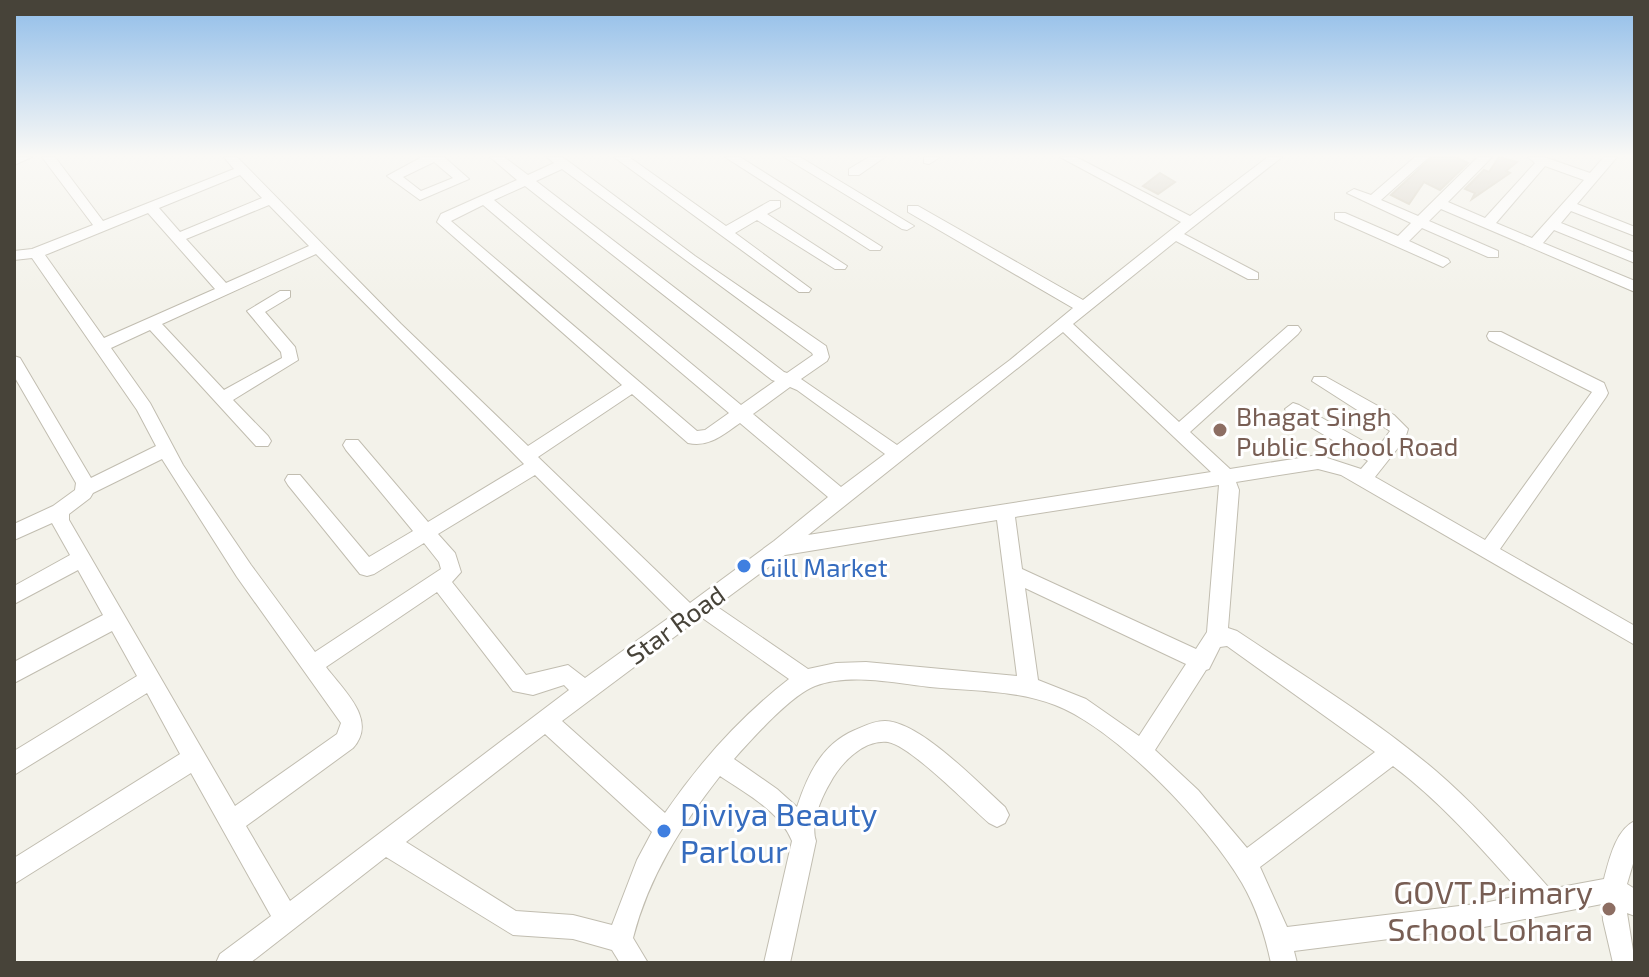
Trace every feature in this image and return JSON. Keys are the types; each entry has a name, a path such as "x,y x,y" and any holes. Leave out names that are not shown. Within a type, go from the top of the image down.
{"street":[{"path":"83,203 101,227"},
{"path":"14,255 36,253 159,203"},
{"path":"177,238 263,203"},
{"path":"276,203 531,461 694,610 806,679"},
{"path":"475,203 741,413 841,497"},
{"path":"481,203 446,217 444,222 699,439 709,436 821,357 820,350 713,277 614,203"},
{"path":"554,203 778,376 790,380 897,454"},
{"path":"683,203 804,289"},
{"path":"804,203 875,247"},
{"path":"867,203 907,226"},
{"path":"1141,203 1253,276"},
{"name":"Star Road","path":"241,958 384,842 781,547 1082,306 1218,203"},
{"path":"1376,203 1493,254"},
{"path":"1487,224 1504,203"},
{"path":"1534,244 1570,203"},
{"path":"724,233 775,204"},
{"path":"1399,243 1440,204 1635,287"},
{"path":"1568,205 1635,232"},
{"path":"150,207 224,290"},
{"path":"913,209 1082,306"},
{"path":"758,214 840,266"},
{"path":"1340,216 1443,262"},
{"path":"1552,224 1635,258"},
{"path":"101,346 319,247"},
{"path":"36,253 144,407 166,449 236,558 352,720 352,733 231,823"},
{"path":"223,398 290,360 289,351 255,311 285,294"},
{"path":"152,323 262,441"},
{"path":"1063,323 1225,475 1230,490 1217,638 1141,752"},
{"path":"1179,432 1293,330"},
{"path":"1488,551 1600,393 1598,387 1590,382 1495,336"},
{"path":"14,362 86,488"},
{"path":"1320,381 1388,419 1399,429 1364,479"},
{"path":"294,480 367,568 426,534 634,385"},
{"path":"1293,409 1380,459"},
{"path":"312,665 451,572 451,566 352,445"},
{"path":"14,532 59,511 86,488 166,449"},
{"path":"781,547 1318,462 1333,464 1364,479 1633,631"},
{"path":"59,511 60,521 286,919"},
{"path":"1005,511 1029,690"},
{"path":"14,596 82,558"},
{"path":"1014,574 1202,662"},
{"path":"440,581 520,684 541,684 568,675 584,691"},
{"path":"14,673 117,618"},
{"path":"1217,638 1224,636 1235,640 1427,778 1469,817 1546,903"},
{"path":"620,940 625,911 666,829 719,762 781,697 806,679 828,672 861,670 1052,694 1088,710 1175,781 1216,823 1245,864 1283,952 1614,889 1635,904"},
{"path":"14,764 151,679"},
{"path":"545,720 666,829"},
{"path":"780,961 804,841 802,828 814,788 826,766 840,750 880,731 896,735 997,815"},
{"path":"1245,864 1393,752"},
{"path":"14,872 194,758"},
{"path":"719,762 790,815 802,828"},
{"path":"1626,963 1615,920 1614,889 1621,859 1635,833"},
{"path":"384,842 513,923 533,927 573,927 620,940 635,963"}],"place":[{"name":"Bhagat Singh Public School Road","path":"1220,430"},
{"name":"Gill Market","path":"744,566"},
{"name":"Diviya Beauty Parlour","path":"664,831"},
{"name":"GOVT.Primary School Lohara","path":"1609,909"}]}
